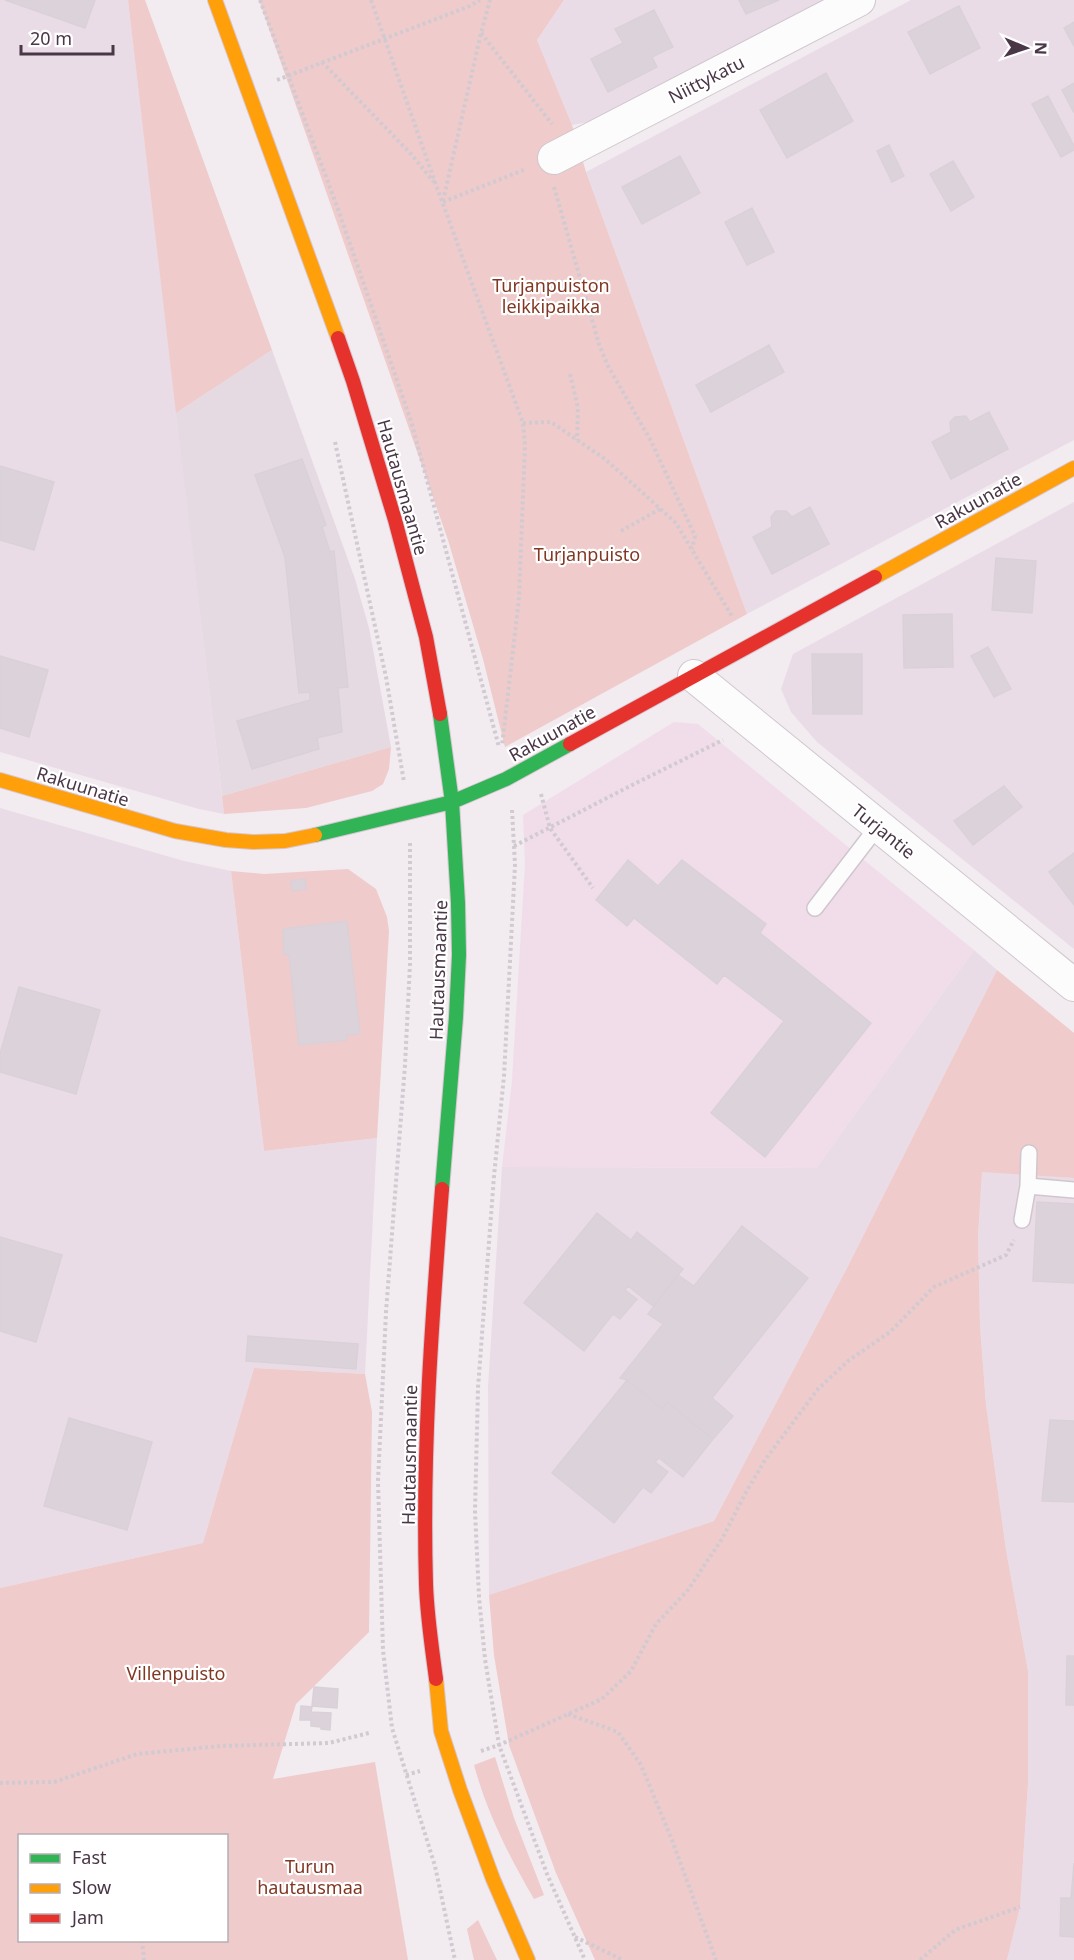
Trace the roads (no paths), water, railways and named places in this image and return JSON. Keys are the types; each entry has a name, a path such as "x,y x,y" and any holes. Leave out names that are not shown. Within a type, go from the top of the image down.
{"street":[{"name":"Hautausmaantie","path":"215,0 352,381 395,520 426,637 444,735 452,802 459,955 433,1306 425,1500 426,1587 441,1731 493,1879 528,1960"},
{"name":"Niittykatu","path":"562,153 860,0"},
{"name":"Rakuunatie","path":"0,780 175,831 253,842 285,841 452,802 506,779 1074,468"},
{"name":"Turjantie","path":"694,676 1074,985"}],"lane":[{"path":"815,908 878,826"},
{"path":"1022,1220 1028,1186 1029,1153"},
{"path":"1028,1186 1074,1190"}],"park label":[{"name":"Turjanpuiston leikkipaikka","path":"551,295"},
{"name":"Turjanpuisto","path":"587,554"},
{"name":"Villenpuisto","path":"176,1673"},
{"name":"Turun hautausmaa","path":"310,1876"}]}
